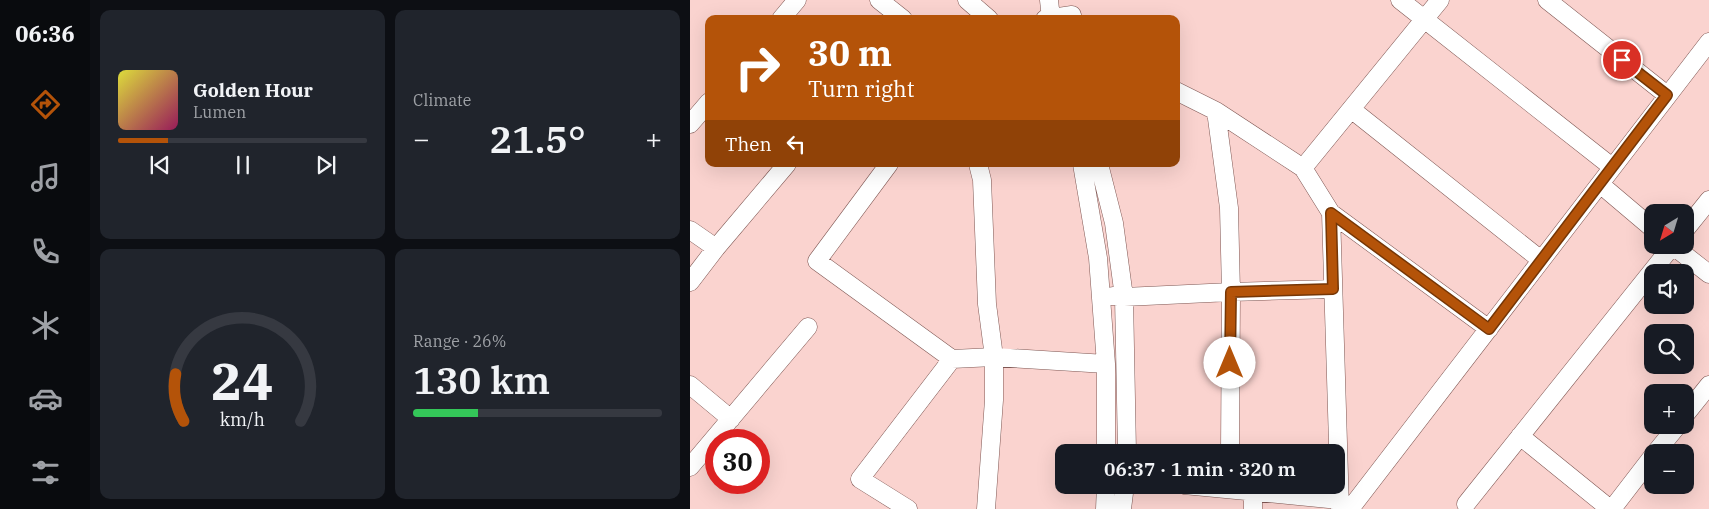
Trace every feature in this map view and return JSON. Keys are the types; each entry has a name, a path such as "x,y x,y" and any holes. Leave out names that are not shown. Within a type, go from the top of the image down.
{"street":[{"path":"784,15 797,0"},
{"path":"879,0 898,15"},
{"path":"967,0 984,15"},
{"path":"1049,15 1050,0"},
{"path":"1400,0 1612,167"},
{"path":"1303,168 1440,0"},
{"path":"1547,0 1667,95"},
{"path":"1058,15 1071,11"},
{"path":"1343,506 1489,329 1709,42"},
{"path":"1180,93 1216,111 1303,168 1331,213 1489,329"},
{"path":"690,124 705,107"},
{"path":"1351,109 1541,260"},
{"path":"1216,111 1229,208 1231,292 1230,444"},
{"path":"690,282 784,167"},
{"path":"887,167 817,261 952,359 994,357 1106,364"},
{"path":"979,167 982,180 987,304 994,357 994,400 986,509"},
{"path":"1083,167 1098,258 1106,364 1106,444"},
{"path":"1100,167 1114,223 1124,297 1127,444"},
{"path":"1600,184 1644,221"},
{"path":"1694,219 1709,200"},
{"path":"1331,213 1343,506"},
{"path":"690,230 716,248"},
{"path":"1466,507 1520,436 1666,254"},
{"path":"1684,254 1709,274"},
{"path":"1100,294 1124,297 1333,289"},
{"path":"690,467 808,327"},
{"path":"908,509 860,479 952,359"},
{"path":"690,385 731,419"},
{"path":"1694,404 1709,385"},
{"path":"1663,444 1671,434"},
{"path":"1520,436 1611,509 1644,467"},
{"path":"1105,509 1106,494"},
{"path":"1122,509 1124,494"},
{"path":"1253,500 1343,506"}],"route":[{"path":"1230,363 1231,292 1333,289 1331,213 1489,329 1667,95 1622,60"}]}
